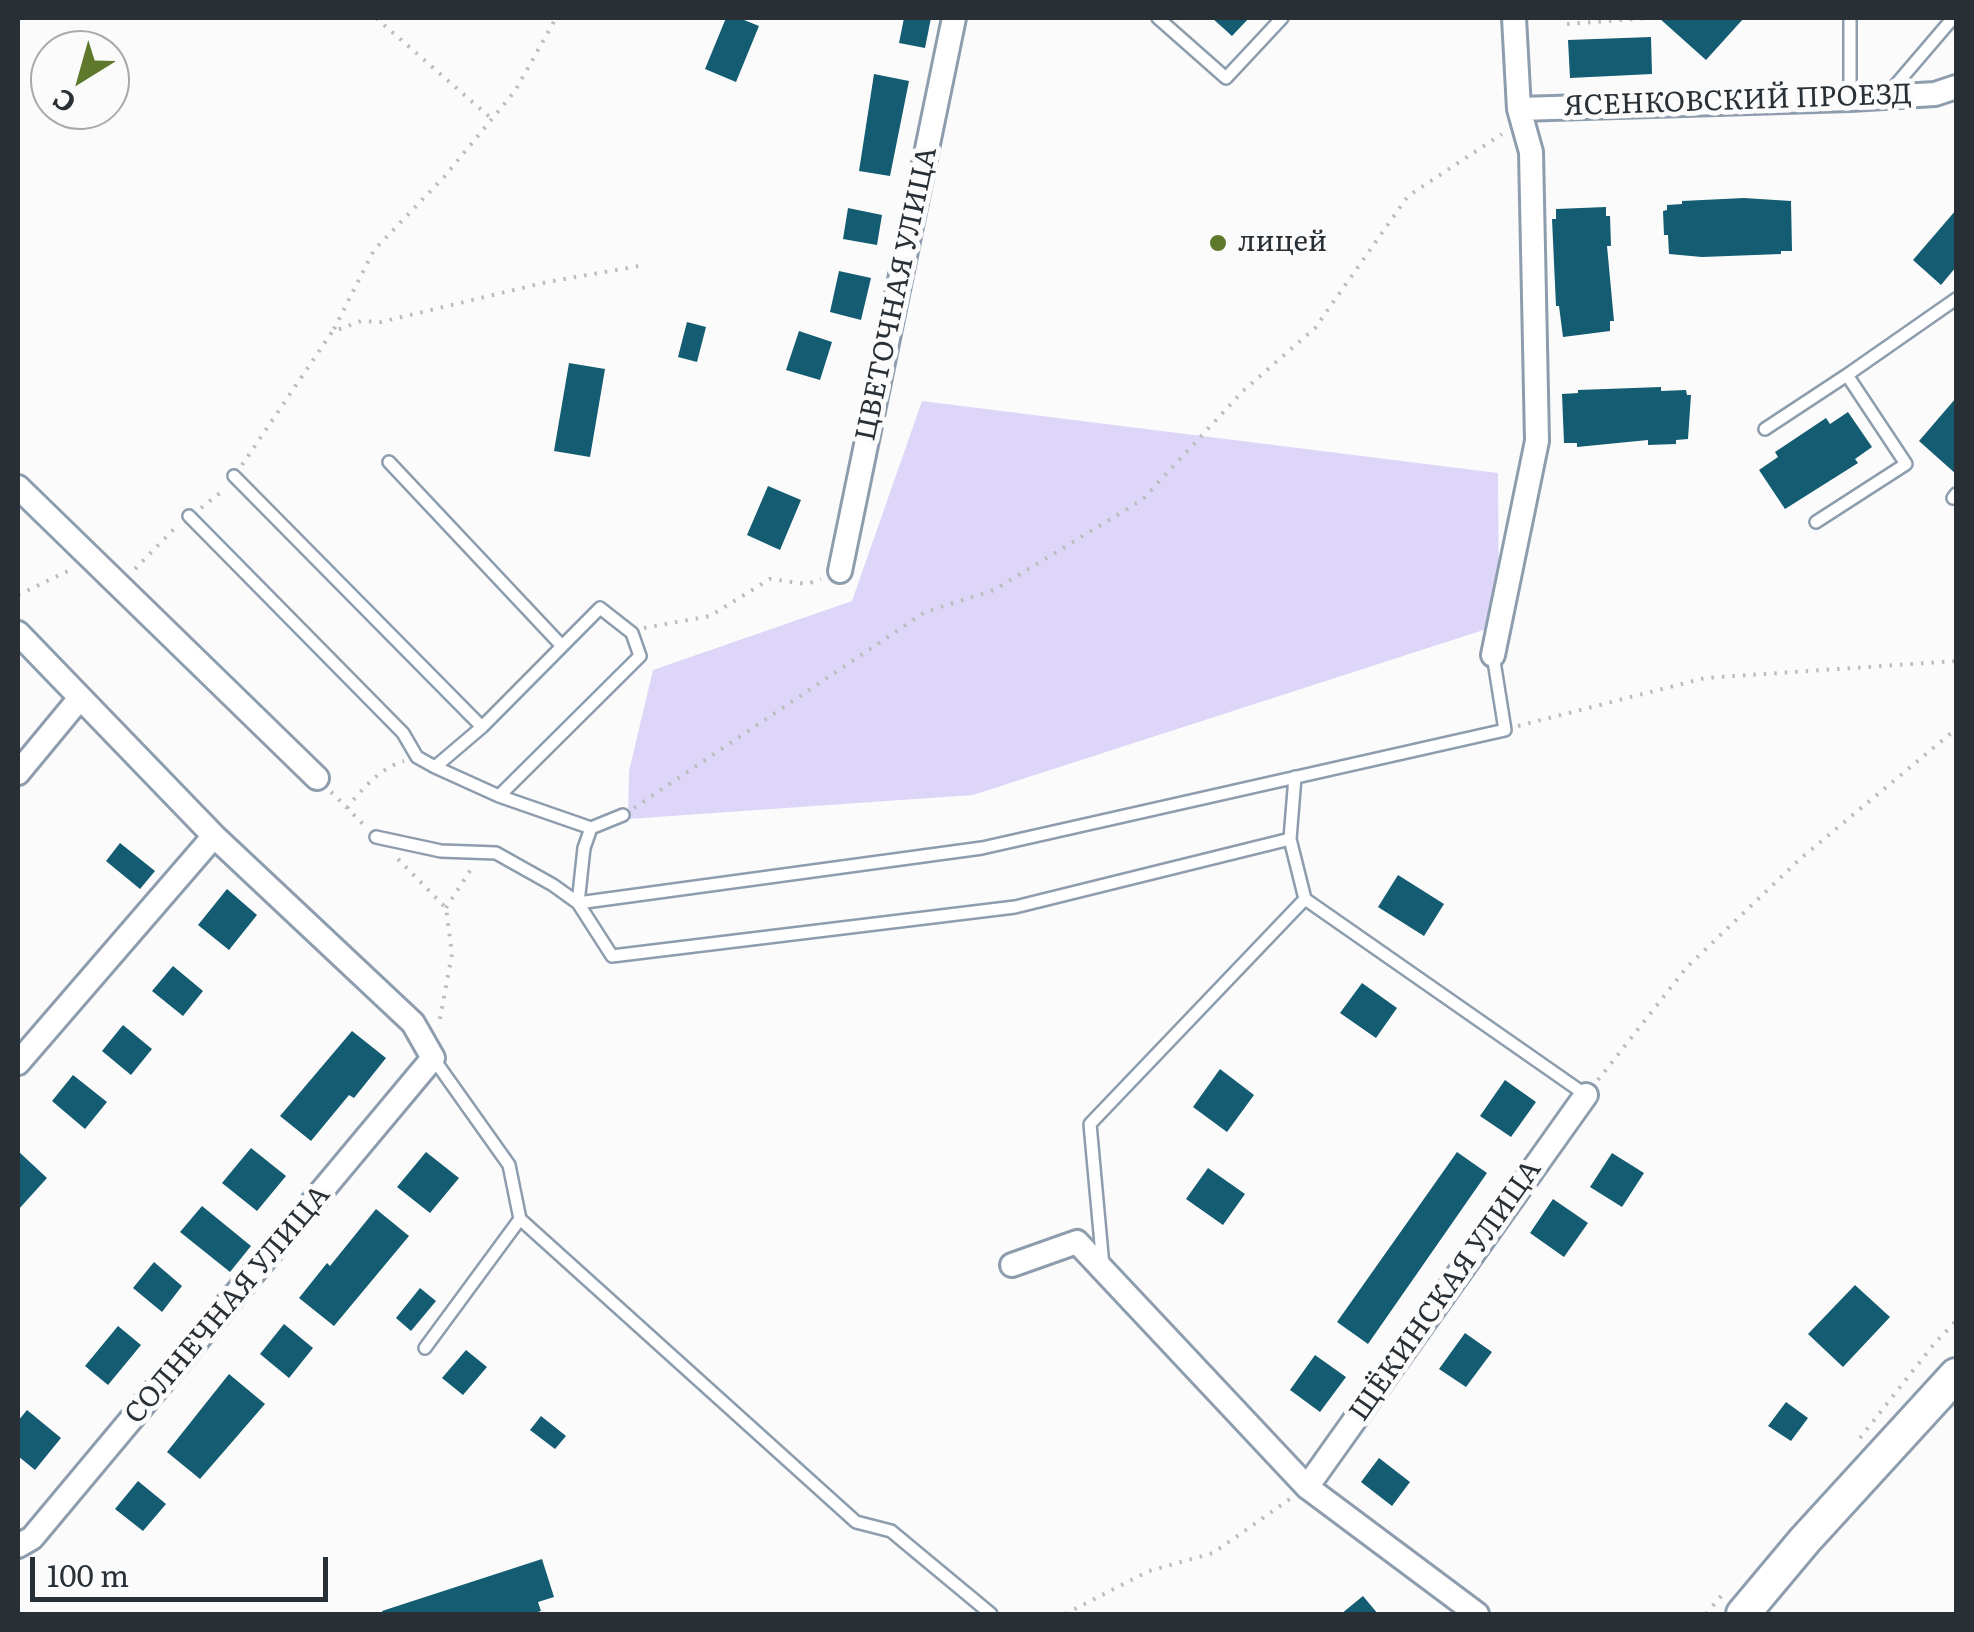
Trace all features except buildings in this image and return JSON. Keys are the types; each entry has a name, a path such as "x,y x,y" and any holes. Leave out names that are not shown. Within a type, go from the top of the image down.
{"main road":[{"path":"1749,1603 1956,1375"}],"street":[{"name":"ЦВЕТОЧНАЯ УЛИЦА","path":"840,572 954,18"},
{"path":"1493,655 1537,441 1531,152 1520,109 1514,18"},
{"name":"ЯСЕНКОВСКИЙ ПРОЕЗД","path":"1520,109 1850,99 1936,94 1956,87"},
{"path":"18,487 316,778"},
{"path":"18,634 214,836 413,1022 433,1058"},
{"path":"18,773 80,698"},
{"path":"18,1063 214,836"},
{"name":"СОЛНЕЧНАЯ УЛИЦА","path":"18,1546 32,1538 433,1058"},
{"name":"ЩЁКИНСКАЯ УЛИЦА","path":"1307,1487 1586,1095"},
{"path":"1012,1265 1077,1242 1307,1487 1478,1614"}],"lane":[{"path":"1158,18 1226,78 1282,18"},
{"path":"1850,18 1850,99"},
{"path":"1886,96 1953,18"},
{"path":"1766,429 1956,299"},
{"path":"1816,522 1906,464 1848,375"},
{"path":"389,462 562,646"},
{"path":"234,476 482,728"},
{"path":"189,516 403,733 417,757 499,796 592,828 623,815"},
{"path":"435,766 482,728 600,608 632,632 640,656 499,796"},
{"path":"578,904 982,848 1505,730 1493,655"},
{"path":"1295,777 1290,839 1305,899 1586,1095"},
{"path":"578,904 584,848 592,828"},
{"path":"376,837 440,851 496,852 553,884 578,904 612,956 1015,907 1290,839"},
{"path":"1103,1270 1090,1124 1305,899"},
{"path":"433,1058 509,1165 520,1219 856,1522 891,1531 990,1614"},
{"path":"425,1348 520,1219"}],"path":[{"path":"376,18 492,119"},
{"path":"18,595 65,570 95,564 135,569 189,516 222,493 332,332 374,250 515,91 556,18"},
{"path":"1567,24 1648,18"},
{"path":"623,815 925,612 994,590 1142,500 1243,391 1315,328 1408,196 1500,137 1520,109"},
{"path":"332,332 361,321 382,322 547,282 639,266"},
{"path":"642,628 710,616 770,579 807,584 840,572"},
{"path":"1505,730 1705,678 1956,661"},
{"path":"1586,1095 1687,967 1800,860 1956,729"},
{"path":"347,808 362,789 392,764 417,757"},
{"path":"316,778 446,908 452,954 433,1058"},
{"path":"446,908 474,865 496,852"},
{"path":"1853,1447 1956,1320"},
{"path":"1064,1614 1150,1571 1213,1553 1307,1487"},
{"path":"1706,1614 1749,1603"}],"shaded area":[{"path":"922,401 1498,473 1499,625 973,795 628,819 629,771 653,670 852,601"}],"place":[{"name":"лицей","path":"1218,243"}]}
